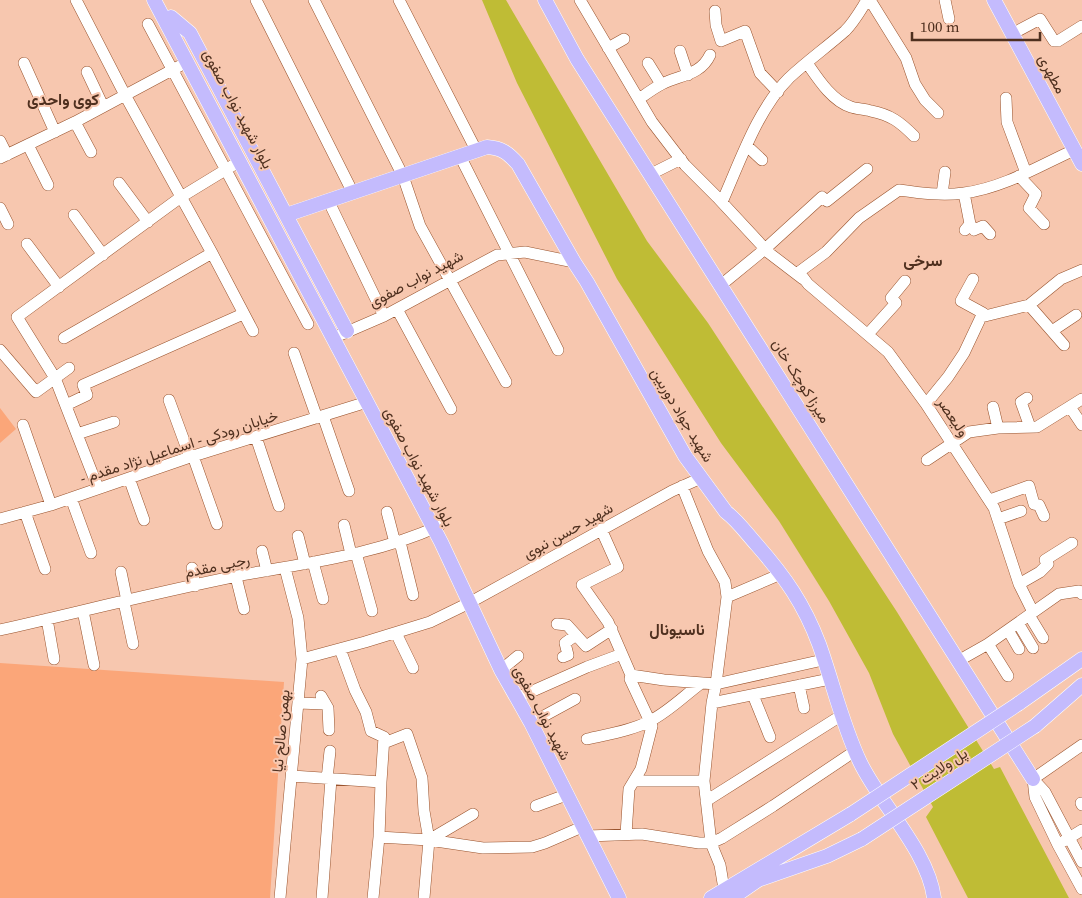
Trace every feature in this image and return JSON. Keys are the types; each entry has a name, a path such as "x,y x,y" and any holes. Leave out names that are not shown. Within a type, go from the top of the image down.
{"main road":[{"name":"بلوار شهید نواب صفوی","path":"154,0 240,161 340,335 367,402 436,527"},
{"name":"بلوار شهید نواب صفوی","path":"162,0 340,335 436,527 441,542"},
{"name":"مطهری","path":"994,0 1082,163"},
{"name":"میرزا کوچک خان","path":"550,2 578,59 1033,779"},
{"path":"171,18 190,33 286,216 340,335"},
{"name":"شهید جواد دوربین","path":"286,216 476,150 496,147 508,152 518,164 587,282 685,456 726,512 734,518 797,596 823,660 855,751 925,869 934,898"},
{"name":"شهید نواب صفوی","path":"441,542 501,670 619,898"},
{"name":"پل ولایت ۲","path":"728,894 1018,704 1082,659"},
{"name":"پل ولایت ۲","path":"728,894 758,880 827,856 862,839 1035,726 1082,685"},
{"path":"711,898 728,894"}],"street":[{"path":"76,0 125,95 253,331"},
{"path":"256,0 354,193"},
{"path":"314,0 403,176 420,226 506,382"},
{"path":"399,0 476,150"},
{"name":"ولیعصر","path":"580,0 652,122 681,159 765,249 802,276 888,352 926,404 990,500 1019,584 1043,638"},
{"path":"722,202 759,121 778,92 788,79 845,30 868,0 906,58 915,84 925,100 938,113"},
{"path":"945,0 949,19"},
{"path":"715,11 716,25 721,41 745,31 760,73 778,92"},
{"path":"1012,34 1040,19 1054,41 1058,41 1082,26"},
{"path":"148,24 308,324"},
{"path":"608,48 624,39"},
{"path":"680,51 688,74"},
{"path":"639,100 661,84 704,66 710,55"},
{"path":"0,141 3,156 75,122 187,62"},
{"path":"648,62 661,84"},
{"path":"24,63 55,132"},
{"path":"807,63 831,94 843,103 851,107 874,111 894,118 914,136"},
{"path":"87,72 103,106"},
{"path":"1006,98 1007,122 1022,174 1036,194 1029,208 1044,224"},
{"path":"75,122 91,152"},
{"path":"28,145 48,185"},
{"path":"747,146 762,160"},
{"path":"802,276 859,218 899,190 922,194 964,193 994,185 1074,150"},
{"path":"460,156 558,350"},
{"path":"651,174 681,159"},
{"path":"98,488 55,378 17,318 181,197 240,161"},
{"path":"721,285 765,249 822,197 827,201 867,169"},
{"path":"942,194 945,172"},
{"path":"119,183 148,222"},
{"path":"964,193 967,227 974,230 983,226 990,234"},
{"path":"329,202 384,316"},
{"path":"0,208 8,224"},
{"path":"74,215 103,255"},
{"path":"27,244 59,287"},
{"name":"شهید نواب صفوی","path":"340,335 384,316 497,255 525,252 574,262"},
{"path":"64,338 212,253"},
{"path":"981,317 1030,305 1061,280 1082,270"},
{"path":"926,404 948,377 964,353 983,312 961,301 973,279"},
{"path":"868,334 896,303 891,298 905,281"},
{"path":"1030,305 1064,345"},
{"path":"397,309 451,409"},
{"path":"66,405 87,395 83,385 243,314"},
{"path":"1052,331 1076,315"},
{"path":"0,350 36,392 69,368"},
{"path":"294,353 349,491"},
{"path":"1026,398 1021,402 1030,427"},
{"path":"927,460 969,432 1037,426 1082,399"},
{"path":"169,400 217,524"},
{"name":"- خیابان رودکی - اسماعیل نژاد مقدم","path":"0,520 367,402"},
{"path":"993,407 998,428"},
{"path":"1070,407 1082,425"},
{"path":"77,434 114,422"},
{"path":"23,425 51,505"},
{"path":"256,437 279,506"},
{"path":"129,478 144,520"},
{"name":"شهید حسن نبوی","path":"302,659 430,622 469,603 601,529 682,486 701,478"},
{"path":"682,486 708,551 724,582 727,597 712,703 704,781 712,843 728,894"},
{"path":"990,500 1030,486 1034,504 1039,505 1044,516"},
{"path":"72,498 91,553"},
{"path":"998,519 1021,511"},
{"path":"24,512 45,569"},
{"path":"387,512 413,595"},
{"path":"344,526 372,611"},
{"name":"رجبی مقدم","path":"0,630 236,577 354,554 398,543 436,527"},
{"path":"601,529 618,567 582,585 612,629 631,675 630,679 652,726 641,769 630,789 626,834"},
{"path":"298,536 323,599"},
{"path":"1019,584 1040,572 1048,564 1046,560 1072,543"},
{"path":"262,551 267,571"},
{"path":"192,568 196,586"},
{"name":"بهمن صالح نیا","path":"280,898 302,659 298,618 285,568"},
{"path":"121,572 133,644"},
{"path":"727,597 781,574"},
{"path":"236,577 244,609"},
{"path":"958,661 988,644 1059,594 1079,591 1082,594"},
{"path":"83,611 94,665"},
{"path":"47,619 54,659"},
{"path":"1018,623 1033,648"},
{"path":"557,624 566,625 586,646 612,629"},
{"path":"1008,630 1019,649"},
{"path":"396,633 413,668"},
{"path":"563,657 568,655 565,643 576,635"},
{"path":"988,644 1008,676"},
{"path":"340,649 354,690 366,712 371,731 384,737 379,837 373,898"},
{"path":"517,698 587,667 622,654"},
{"path":"501,670 518,656"},
{"path":"631,675 700,684 716,684 823,660"},
{"path":"712,703 830,679"},
{"path":"586,739 621,732 650,721 700,684"},
{"path":"799,685 804,708"},
{"path":"753,695 770,737"},
{"path":"530,723 575,699"},
{"path":"298,703 323,700 328,708 329,730"},
{"path":"706,801 842,715"},
{"path":"384,743 407,734 422,778 424,811 429,840 424,898"},
{"path":"1033,779 1082,745"},
{"path":"322,898 330,751"},
{"path":"379,837 429,840 483,848 532,847 585,831 642,834 698,843 712,843 855,751"},
{"path":"292,776 381,782"},
{"path":"1033,779 1045,792 1082,862"},
{"path":"1033,779 1035,797 1082,889"},
{"path":"636,781 704,781"},
{"path":"536,806 566,796"},
{"path":"429,840 473,814"},
{"path":"1058,845 1082,830"}],"shaded area":[{"path":"482,0 506,0 647,241 708,323 897,612 994,769 1000,767 1069,898 968,898 926,817 933,807 893,734 869,673 829,601 779,521 721,443 617,279 517,83"},
{"path":"0,408 16,429 0,443"},
{"path":"0,663 284,682 270,898 0,898"}],"district":[{"name":"کوی واحدی","path":"63,99"},
{"name":"سرخی","path":"923,260"},
{"name":"ناسیونال","path":"677,629"}]}
